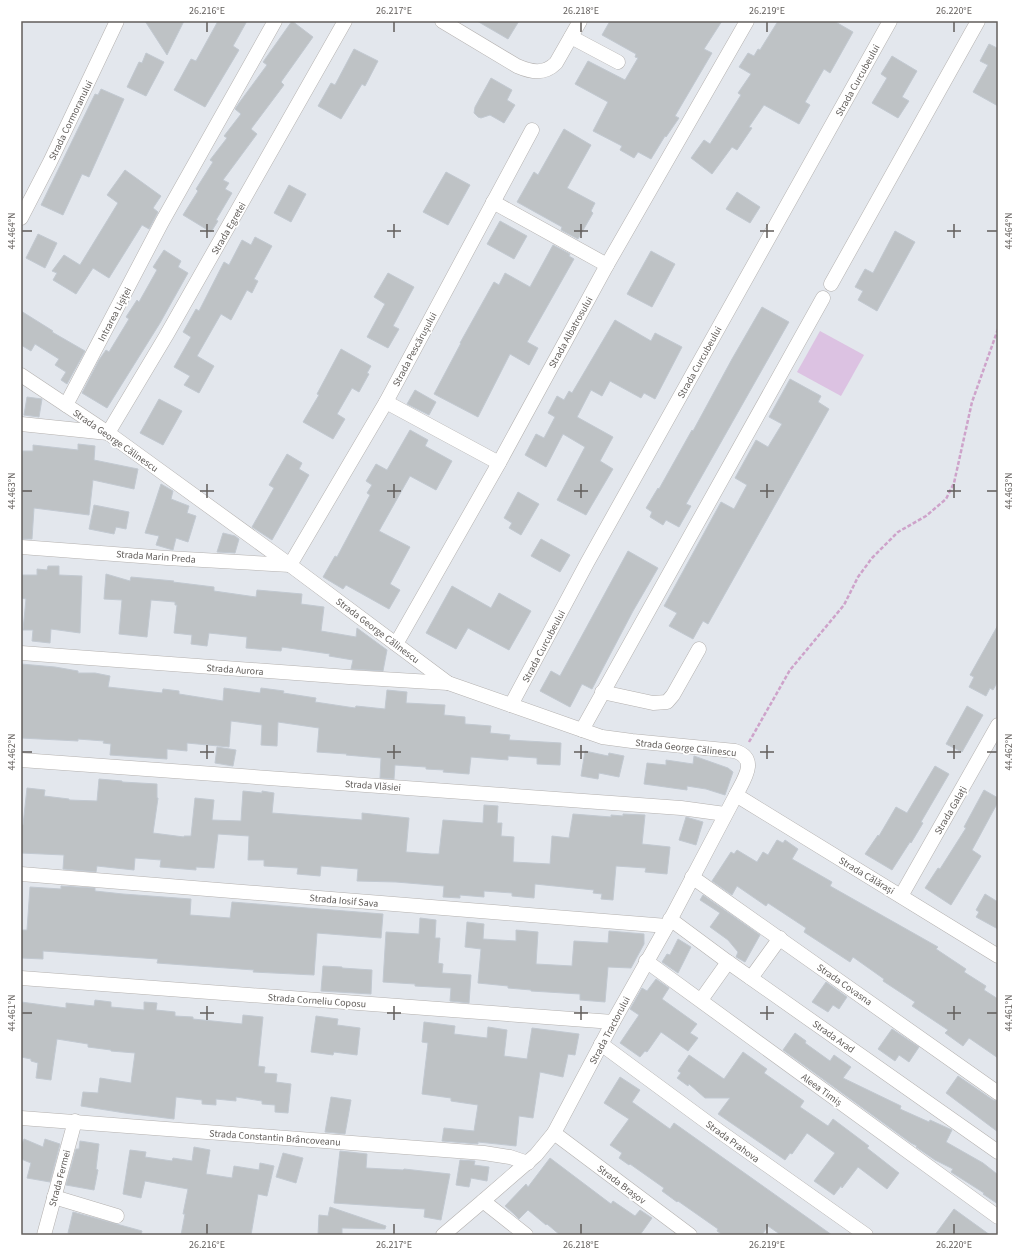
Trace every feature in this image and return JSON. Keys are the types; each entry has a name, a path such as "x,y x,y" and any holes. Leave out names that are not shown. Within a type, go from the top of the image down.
{"street":[{"name":"Strada Cormoranului","path":"21,218 50,162 117,21"},
{"name":"Intrarea Lișiței","path":"66,405 162,222 275,21"},
{"name":"Strada Egretei","path":"108,433 166,336 345,21"},
{"path":"442,21 517,66 527,70 536,71 551,69 556,64 580,21"},
{"name":"Strada Albatrosului","path":"396,644 499,463 607,265 746,21"},
{"name":"Strada Curcubeului","path":"511,705 587,563 890,21"},
{"path":"831,284 978,21"},
{"path":"572,37 618,62"},
{"name":"Strada Pescărușului","path":"290,565 386,402 532,130"},
{"path":"493,202 607,265"},
{"path":"582,730 823,298"},
{"name":"Strada George Călinescu","path":"21,375 108,433 290,565 448,683 602,737 735,750 742,753 748,759 746,774 736,795"},
{"path":"386,402 499,463"},
{"path":"21,424 108,433"},
{"name":"Strada Marin Preda","path":"21,546 167,558 290,565"},
{"path":"602,692 653,703 667,702 673,695 699,649"},
{"name":"Strada Aurora","path":"21,653 448,683"},
{"name":"Strada Galați","path":"901,896 998,726"},
{"name":"Strada Vlăsiei","path":"21,760 681,808 725,814"},
{"name":"Strada Călărași","path":"736,795 998,956"},
{"name":"Strada Tractorului","path":"443,1235 528,1162 554,1133 613,1022 669,923 736,795"},
{"name":"Strada Iosif Sava","path":"21,874 669,923"},
{"name":"Strada Covasna","path":"692,877 998,1093"},
{"name":"Strada Arad","path":"669,923 751,978 998,1152"},
{"path":"751,978 780,938"},
{"name":"Aleea Timiș","path":"646,962 701,1000 998,1217"},
{"path":"701,1000 728,962"},
{"name":"Strada Corneliu Coposu","path":"21,978 613,1022"},
{"name":"Strada Prahova","path":"601,1044 719,1131 866,1235"},
{"name":"Strada Constantin Brâncoveanu","path":"21,1118 484,1153 510,1157 528,1162"},
{"name":"Strada Fermei","path":"44,1235 74,1121"},
{"name":"Strada Brașov","path":"554,1133 690,1235"},
{"path":"54,1198 117,1216"},
{"path":"483,1201 526,1235"}],"path":[{"path":"742,753 790,670 844,604 858,577 872,558 898,532 926,516 946,499 954,483 972,402 998,329"}],"shaded area":[{"path":"820,331 864,355 841,396 797,372"}],"building":[{"path":"145,21 184,21 167,55"},
{"path":"218,21 247,21 233,46 239,50 205,107 174,90 191,59 196,61"},
{"path":"292,21 313,37 281,82 284,85 251,129 257,134 223,180 229,183 225,189 232,193 216,220 218,221 211,232 183,215 198,191 196,189 213,162 210,160 227,138 224,136 241,114 235,109 267,65 263,62"},
{"path":"477,21 519,21 508,39"},
{"path":"610,21 722,21 704,49 712,53 675,116 679,118 666,137 665,136 651,159 638,152 634,158 620,150 622,146 593,131 608,102 575,84 588,61 625,80 638,58 635,57 636,54 602,35"},
{"path":"778,21 834,21 853,32 830,73 824,69 805,102 810,105 799,124 764,105 749,127 752,128 737,150 732,147 712,174 691,158 704,140 710,144 741,95 738,93 751,74 739,67 748,53 754,56 758,49 760,50"},
{"path":"989,44 997,48 998,46 998,106 973,92 988,65 980,61"},
{"path":"354,49 378,61 365,86 362,84 341,119 318,106 331,83 335,85"},
{"path":"146,53 164,62 146,96 127,87 139,62 142,63"},
{"path":"892,56 917,71 902,97 909,101 898,118 872,103 887,78 881,74"},
{"path":"491,78 512,90 507,100 515,105 504,123 490,115 481,118 474,113 475,107"},
{"path":"101,89 124,99 89,177 82,174 63,215 41,205 95,94 98,95"},
{"path":"564,129 591,145 567,188 595,203 591,211 593,213 578,239 561,230 562,227 517,202 534,172 538,175"},
{"path":"125,170 161,196 153,208 158,212 149,229 142,225 109,278 93,268 76,294 53,280 57,273 52,271 64,255 80,265 118,203 107,195"},
{"path":"446,172 470,185 448,225 423,212"},
{"path":"289,185 306,194 291,222 274,213"},
{"path":"737,192 760,207 750,223 726,209"},
{"path":"500,221 527,236 514,259 487,244"},
{"path":"895,231 915,242 877,311 858,300 863,291 855,287 865,269 873,273"},
{"path":"38,234 57,243 45,268 26,258"},
{"path":"255,237 272,246 254,279 258,281 252,293 247,290 231,320 221,314 197,356 214,366 199,393 184,385 190,376 174,367 191,337 183,332 196,309 199,311 224,262 229,265 242,240 251,245"},
{"path":"553,245 570,254 569,256 574,259 527,342 538,348 529,365 510,354 478,417 434,394 494,282 499,285 505,273 530,287"},
{"path":"164,250 181,261 178,267 188,273 160,323 107,408 82,393 99,360 106,350 109,352 129,319 126,317 137,300 139,302 157,270 153,267"},
{"path":"651,251 675,264 652,307 627,294"},
{"path":"388,273 414,287 393,326 399,329 388,348 367,337 385,304 374,297"},
{"path":"762,307 789,322 686,504 691,506 679,527 666,520 663,525 650,517 652,512 646,508 658,488 659,489 692,430 693,431"},
{"path":"21,311 53,331 52,332 85,351 67,384 61,380 66,372 55,365 59,359 35,344 31,351 21,345"},
{"path":"615,320 651,341 655,333 682,347 655,399 644,393 641,398 610,381 602,396 591,390 577,417 613,437 600,461 613,469 586,515 557,500 585,447 563,434 546,467 525,455 536,434 544,438 555,417 548,413 557,396 564,400 569,391 572,393"},
{"path":"341,349 371,366 367,373 369,374 359,392 352,388 337,414 345,419 333,439 303,422 319,395 317,394"},
{"path":"790,379 821,396 818,402 829,409 708,624 703,621 693,639 669,626 677,613 664,606 721,502 734,509 747,485 735,478 756,440 768,447 782,424 769,417"},
{"path":"415,390 436,402 429,415 407,404"},
{"path":"27,397 42,399 39,417 24,415"},
{"path":"159,399 182,411 163,445 140,433"},
{"path":"410,430 428,440 425,446 452,461 436,490 410,476 379,531 410,547 390,584 400,590 389,609 346,585 343,589 323,577 335,556 337,557 370,495 367,493 372,485 366,481 376,464 387,470"},
{"path":"78,444 95,446 94,460 138,469 134,489 93,480 89,515 34,508 32,539 21,539 21,485 23,451 33,451 33,445 78,450"},
{"path":"287,454 302,463 299,469 309,475 272,540 252,527 274,488 269,485"},
{"path":"161,484 173,491 171,499 189,506 187,513 196,516 188,542 176,538 173,550 156,545 159,536 145,533"},
{"path":"518,492 539,504 521,535 509,528 512,523 504,518"},
{"path":"94,505 129,512 126,529 116,527 114,534 89,529"},
{"path":"223,533 235,536 239,539 235,553 217,552"},
{"path":"541,539 570,555 560,572 531,556"},
{"path":"628,551 658,568 633,611 592,689 582,684 570,707 540,691 551,671 560,676"},
{"path":"48,566 59,566 59,575 82,576 80,633 51,629 50,643 32,641 33,630 23,630 26,599 21,598 21,575 37,575 37,569 47,570"},
{"path":"106,574 130,581 131,577 214,587 214,591 256,597 257,590 302,594 301,604 324,607 321,631 356,637 357,628 387,650 383,671 351,669 353,660 329,656 330,654 282,647 281,651 246,648 247,637 209,633 207,646 191,644 192,635 174,633 177,605 175,605 175,602 151,600 147,637 119,634 122,600 104,599"},
{"path":"452,586 491,608 499,593 531,611 509,650 468,628 456,649 426,633"},
{"path":"998,625 998,681 993,690 990,688 986,696 969,687 974,677 970,675"},
{"path":"21,664 55,667 78,671 78,673 95,673 110,676 108,687 162,693 163,689 179,691 179,694 223,701 224,688 260,693 261,688 316,698 315,702 355,708 356,706 385,709 387,690 407,692 406,703 445,705 444,715 465,717 465,724 491,726 490,733 510,735 509,740 561,743 560,765 537,764 537,758 508,756 508,760 471,757 469,774 443,772 444,770 426,769 426,767 395,765 394,779 380,778 381,758 317,752 319,728 278,722 277,746 261,745 262,725 231,721 229,747 187,743 187,751 167,749 167,759 110,755 111,744 103,743 104,741 21,738"},
{"path":"967,706 983,715 962,752 946,744"},
{"path":"217,747 236,750 233,766 215,763"},
{"path":"585,751 608,756 609,753 624,756 619,777 599,773 598,779 581,776"},
{"path":"694,756 728,768 733,772 725,795 706,789 687,786 687,790 644,784 647,763 666,765 666,760 693,764"},
{"path":"935,766 949,774 921,822 923,823 892,870 865,854 878,835 879,836 896,807 907,813"},
{"path":"99,779 157,784 158,798 153,833 184,837 191,836 195,798 214,800 212,820 241,821 243,791 262,793 262,791 274,793 272,813 362,820 362,813 409,818 406,852 431,854 439,854 443,820 483,823 484,805 498,806 497,823 502,823 501,836 514,837 513,862 550,864 552,836 569,838 573,814 611,817 611,815 623,816 623,814 645,815 642,844 670,847 667,874 645,872 646,868 616,866 613,900 601,899 602,894 593,893 594,890 535,884 534,898 512,896 512,893 484,891 484,897 460,895 460,898 443,897 444,886 396,882 357,881 358,869 321,866 320,876 297,874 298,868 264,866 264,860 248,860 249,836 218,834 214,868 196,867 196,870 160,867 161,860 135,858 134,870 97,866 96,872 63,869 64,855 21,853 21,825 23,825 27,788 45,790 44,796 69,800 97,801"},
{"path":"984,790 998,798 998,802 972,850 981,856 951,905 925,888 938,868 940,869 966,828 964,827"},
{"path":"686,817 703,822 696,845 679,840"},
{"path":"777,840 783,843 785,840 798,849 792,859 832,882 830,886 938,947 936,949 966,969 964,972 986,986 984,990 998,999 998,1058 969,1038 963,1046 945,1033 948,1030 912,1006 915,1002 883,981 884,979 853,957 850,962 804,932 806,928 768,903 766,906 737,886 732,895 712,881 731,852 734,854 737,850 757,862 763,852 768,855"},
{"path":"61,886 95,888 95,891 123,894 191,899 190,915 230,918 232,902 383,914 381,938 317,933 314,975 253,972 254,970 157,963 158,959 43,951 43,959 21,958 21,930 27,930 30,887 61,889"},
{"path":"985,894 998,902 998,929 976,917 979,912 976,910"},
{"path":"703,895 760,935 745,962 736,957 738,952 728,940 710,927 720,913 700,900"},
{"path":"420,918 436,920 435,938 440,938 438,963 443,964 442,973 471,975 469,1003 450,1001 451,988 383,982 386,932 419,934"},
{"path":"467,922 484,924 483,939 516,941 516,930 538,932 536,964 572,966 574,941 608,943 609,931 644,934 644,944 631,968 608,967 605,1002 580,1000 580,994 531,991 508,988 508,986 478,983 481,949 465,947"},
{"path":"678,939 691,947 678,973 662,962 667,954 670,955"},
{"path":"323,966 372,970 371,994 321,991"},
{"path":"656,979 669,988 662,999 697,1024 690,1033 698,1038 688,1051 661,1032 647,1052 645,1051 640,1057 620,1043 639,1015 630,1009 642,988 647,991"},
{"path":"826,982 847,997 839,1009 833,1005 828,1012 812,1002"},
{"path":"95,1000 111,1002 111,1007 144,1010 144,1002 157,1003 156,1010 175,1012 175,1016 242,1024 243,1015 263,1017 258,1066 265,1067 264,1073 277,1074 276,1082 291,1084 288,1113 275,1112 275,1105 262,1104 262,1101 236,1097 236,1101 216,1099 216,1105 202,1104 202,1100 176,1097 174,1119 81,1106 83,1092 98,1093 100,1078 131,1083 135,1053 88,1047 88,1044 57,1039 51,1080 36,1078 38,1063 31,1061 31,1059 21,1057 21,1002 66,1008 66,1003 94,1006"},
{"path":"316,1016 338,1019 337,1025 360,1028 357,1055 334,1052 333,1055 311,1052"},
{"path":"424,1022 455,1026 454,1034 487,1038 488,1027 507,1030 504,1056 527,1059 532,1028 579,1034 575,1055 568,1054 563,1077 540,1072 533,1118 519,1116 516,1146 478,1142 478,1144 442,1141 444,1128 474,1131 478,1105 451,1101 451,1098 422,1094 428,1043 422,1042"},
{"path":"892,1029 919,1047 909,1062 899,1055 895,1061 878,1049"},
{"path":"795,1033 806,1041 805,1043 830,1061 834,1055 851,1067 843,1078 901,1106 900,1109 952,1130 946,1142 983,1163 997,1174 998,1173 998,1204 983,1194 984,1193 951,1172 953,1169 935,1160 916,1147 917,1146 783,1050"},
{"path":"743,1052 767,1069 764,1073 804,1101 800,1107 828,1126 833,1119 869,1146 867,1148 899,1173 887,1189 858,1167 842,1188 841,1186 834,1195 814,1181 835,1153 807,1133 792,1154 790,1153 785,1160 718,1114 730,1098 705,1098 689,1084 688,1086 677,1078 681,1073 678,1071 689,1055 724,1079"},
{"path":"958,1076 993,1100 998,1101 998,1132 946,1093"},
{"path":"620,1077 640,1090 632,1102 670,1129 674,1123 832,1235 781,1235 768,1226 762,1235 723,1235 717,1231 718,1229 662,1191 664,1188 619,1158 622,1153 610,1145 629,1119 604,1103"},
{"path":"331,1097 351,1100 345,1134 325,1132"},
{"path":"24,1139 43,1147 45,1139 60,1144 50,1182 27,1178 31,1163 21,1159 21,1146"},
{"path":"80,1141 99,1144 96,1169 98,1170 94,1190 66,1185 76,1149 79,1149"},
{"path":"194,1147 210,1150 206,1174 232,1178 234,1166 259,1170 260,1163 274,1166 267,1196 258,1194 251,1235 181,1235 188,1189 145,1181 141,1198 123,1194 130,1150 146,1152 145,1157 172,1161 173,1158 192,1161"},
{"path":"340,1151 367,1154 366,1168 404,1169 450,1174 441,1220 424,1217 425,1209 334,1203"},
{"path":"283,1153 303,1158 296,1183 276,1177"},
{"path":"550,1158 611,1204 613,1201 635,1216 640,1210 652,1218 640,1235 560,1235 528,1210 519,1219 505,1206 526,1184 528,1187"},
{"path":"460,1160 475,1161 474,1165 489,1167 487,1181 471,1178 469,1187 456,1185"},
{"path":"330,1207 386,1226 385,1229 342,1228 342,1235 318,1235 319,1215 328,1216"},
{"path":"954,1209 990,1235 935,1235"},
{"path":"73,1212 142,1231 141,1235 69,1235 70,1233 68,1233"}]}
